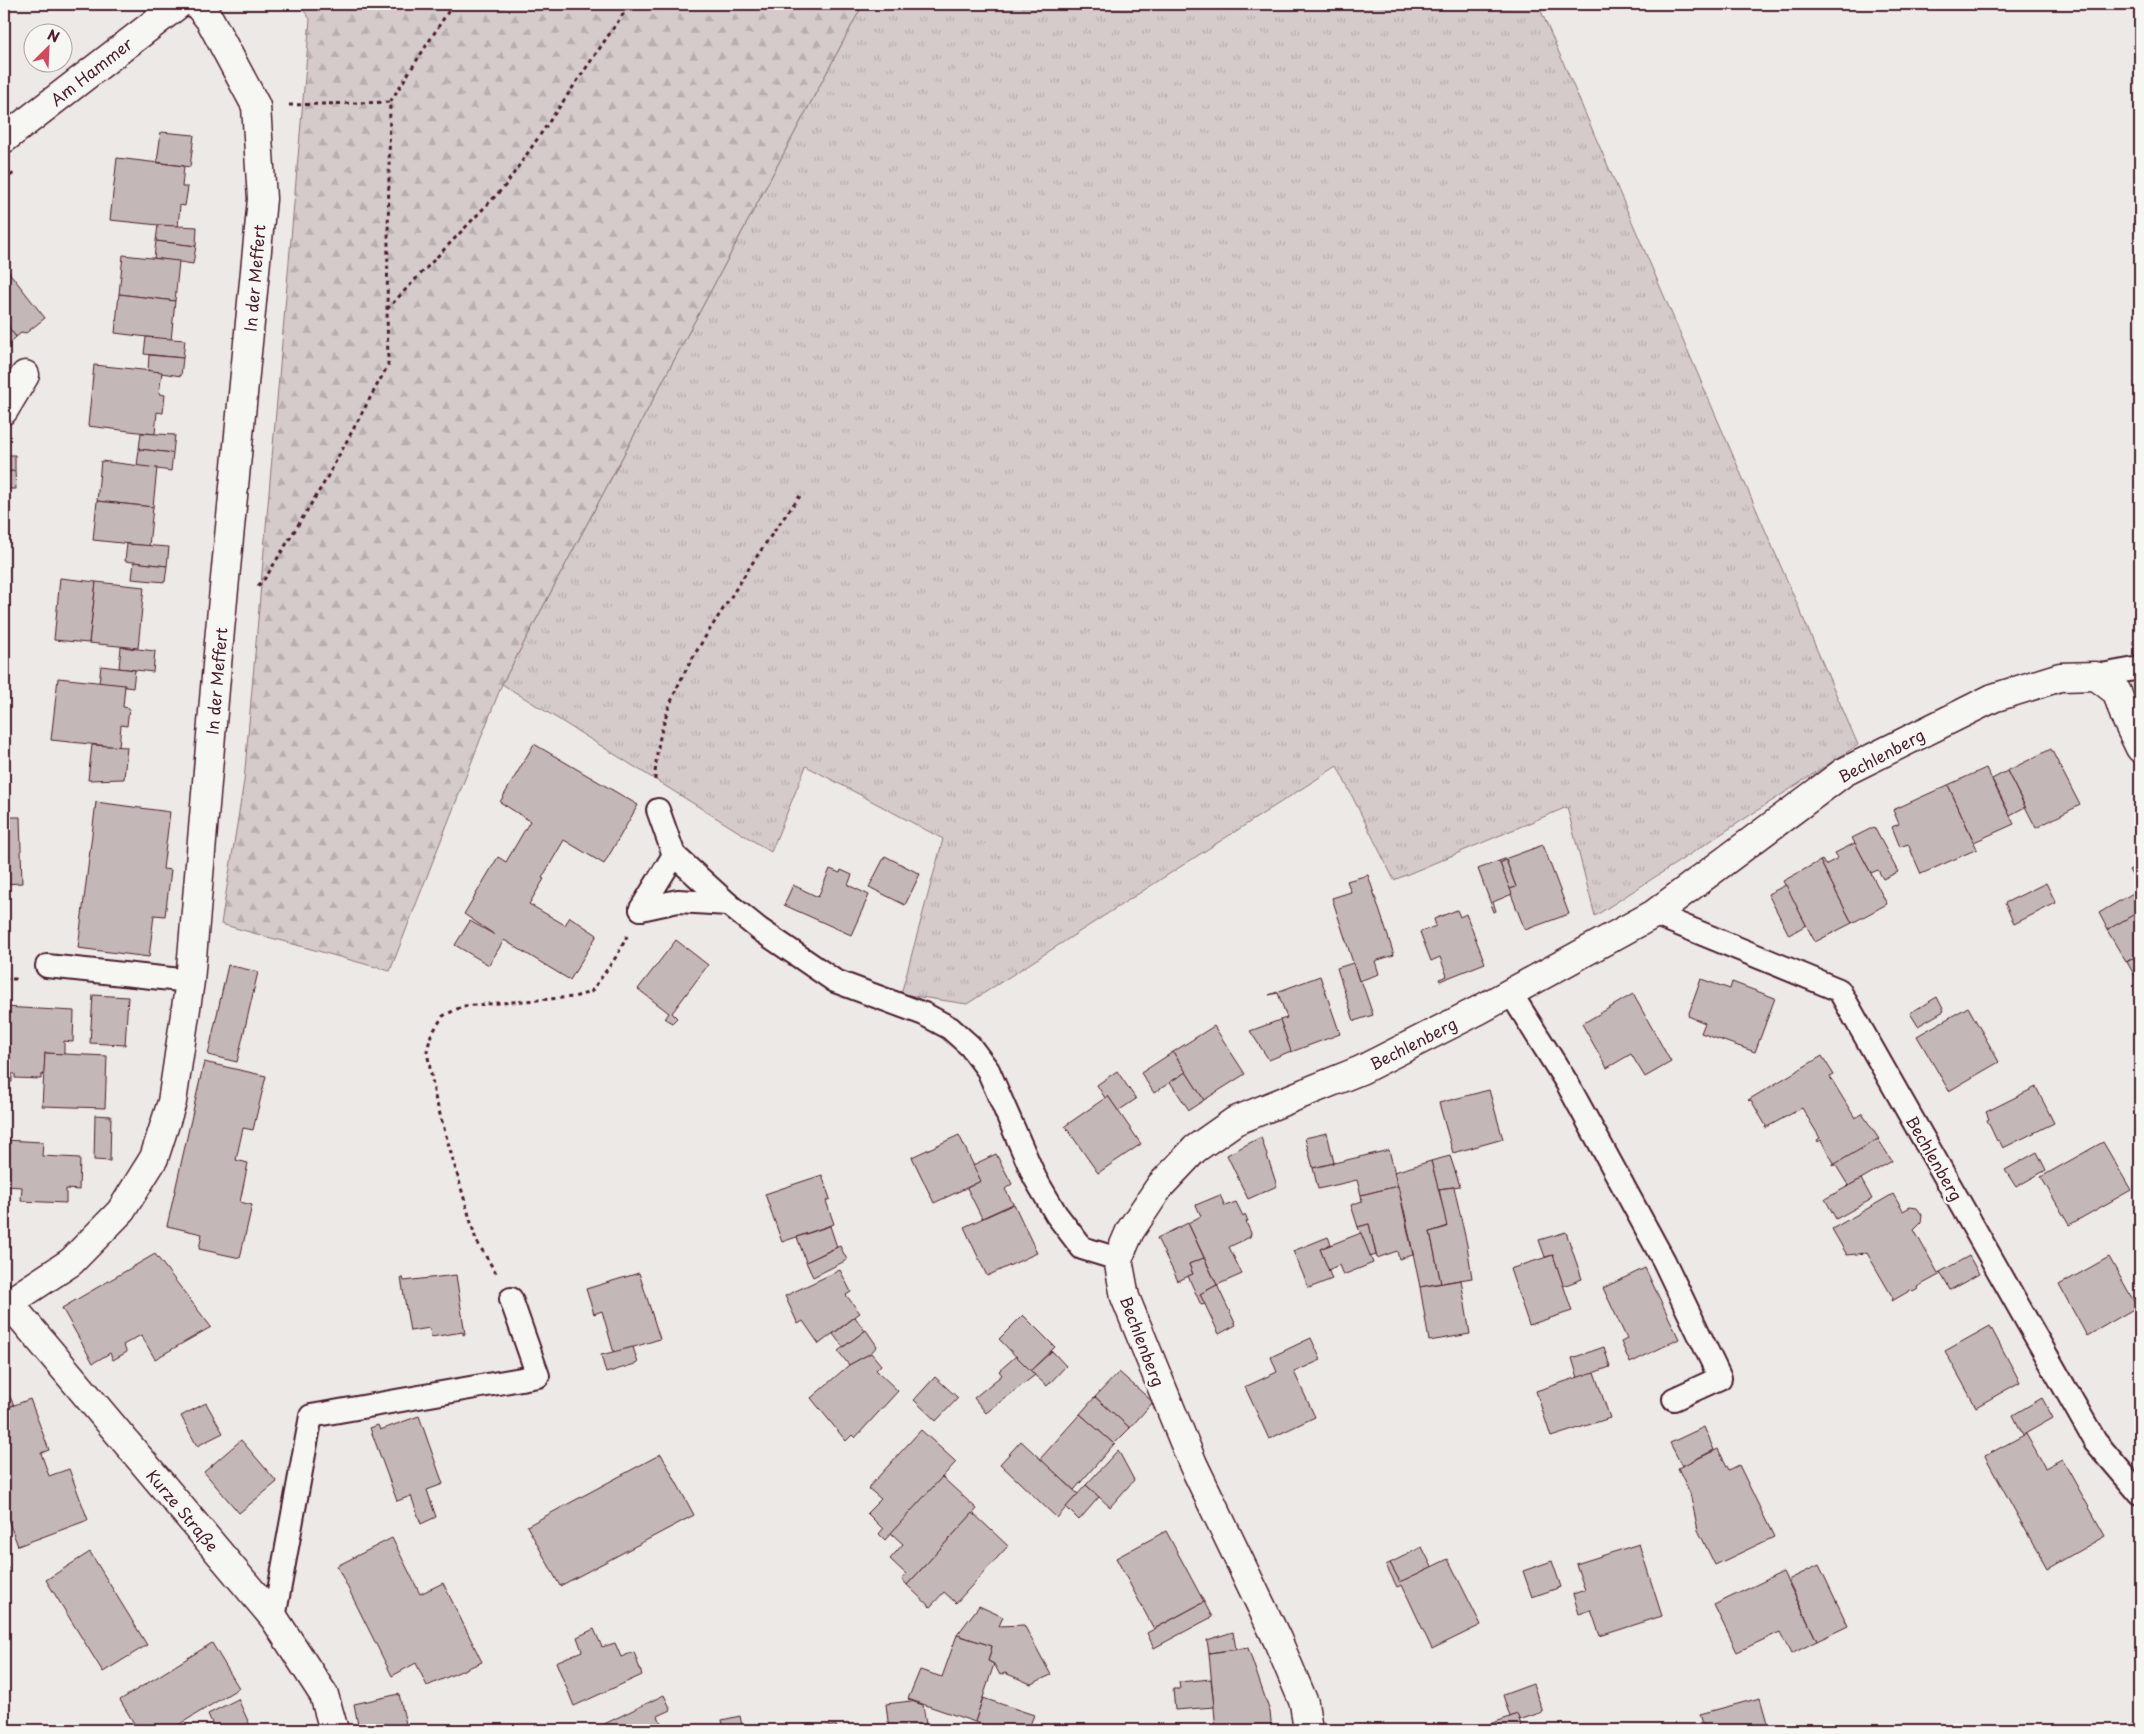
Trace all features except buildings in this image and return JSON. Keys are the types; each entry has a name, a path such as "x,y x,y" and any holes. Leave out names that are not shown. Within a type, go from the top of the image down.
{"street":[{"name":"Am Hammer","path":"4,138 179,4"},
{"name":"In der Meffert","path":"7,1304 71,1262 120,1211 154,1158 172,1102 190,981 220,630 262,199 256,106 210,20 197,4"},
{"path":"4,410 25,375"},
{"name":"Bechlenberg","path":"1308,1730 1304,1704 1277,1639 1193,1464 1125,1297 1118,1259 1130,1231 1160,1186 1195,1149 1235,1120 1361,1070 1654,914 1844,772 1993,698 2060,676 2096,676"},
{"path":"2096,676 2117,692 2125,717 2140,748"},
{"name":"Kurze Straße","path":"7,1304 274,1618 324,1695 334,1730"}],"lane":[{"name":"Bechlenberg","path":"2096,676 2140,668"},
{"path":"658,810 674,855 728,904 786,949 835,981 924,1014 950,1028 970,1046 988,1070 1035,1178 1056,1214 1082,1248 1118,1259"},
{"path":"642,909 674,855"},
{"path":"642,909 678,901 728,904"},
{"name":"Bechlenberg","path":"1654,914 1840,990 2095,1440 2140,1494"},
{"path":"47,966 190,981"},
{"path":"1510,992 1567,1083 1664,1261 1720,1378 1674,1399"},
{"path":"274,1618 311,1416 538,1376 511,1298"}],"path":[{"path":"255,590 266,577 324,483 388,365 390,102 453,4"},
{"path":"387,309 506,186 630,4"},
{"path":"256,106 390,102"},
{"path":"658,810 654,795 655,764 664,718 684,670 772,532 800,496"},
{"path":"4,798 9,798"},
{"path":"511,1298 476,1240 435,1098 427,1050 431,1035 443,1016 463,1006 574,997 591,992 618,954 642,909"}],"green space":[{"path":"299,4 863,4 502,684 390,971 221,924 244,781 310,19"},
{"path":"863,4 1538,4 1858,745 1595,916 1567,807 1394,880 1337,766 967,1004 901,994 943,839 806,766 771,852 502,684"}]}
